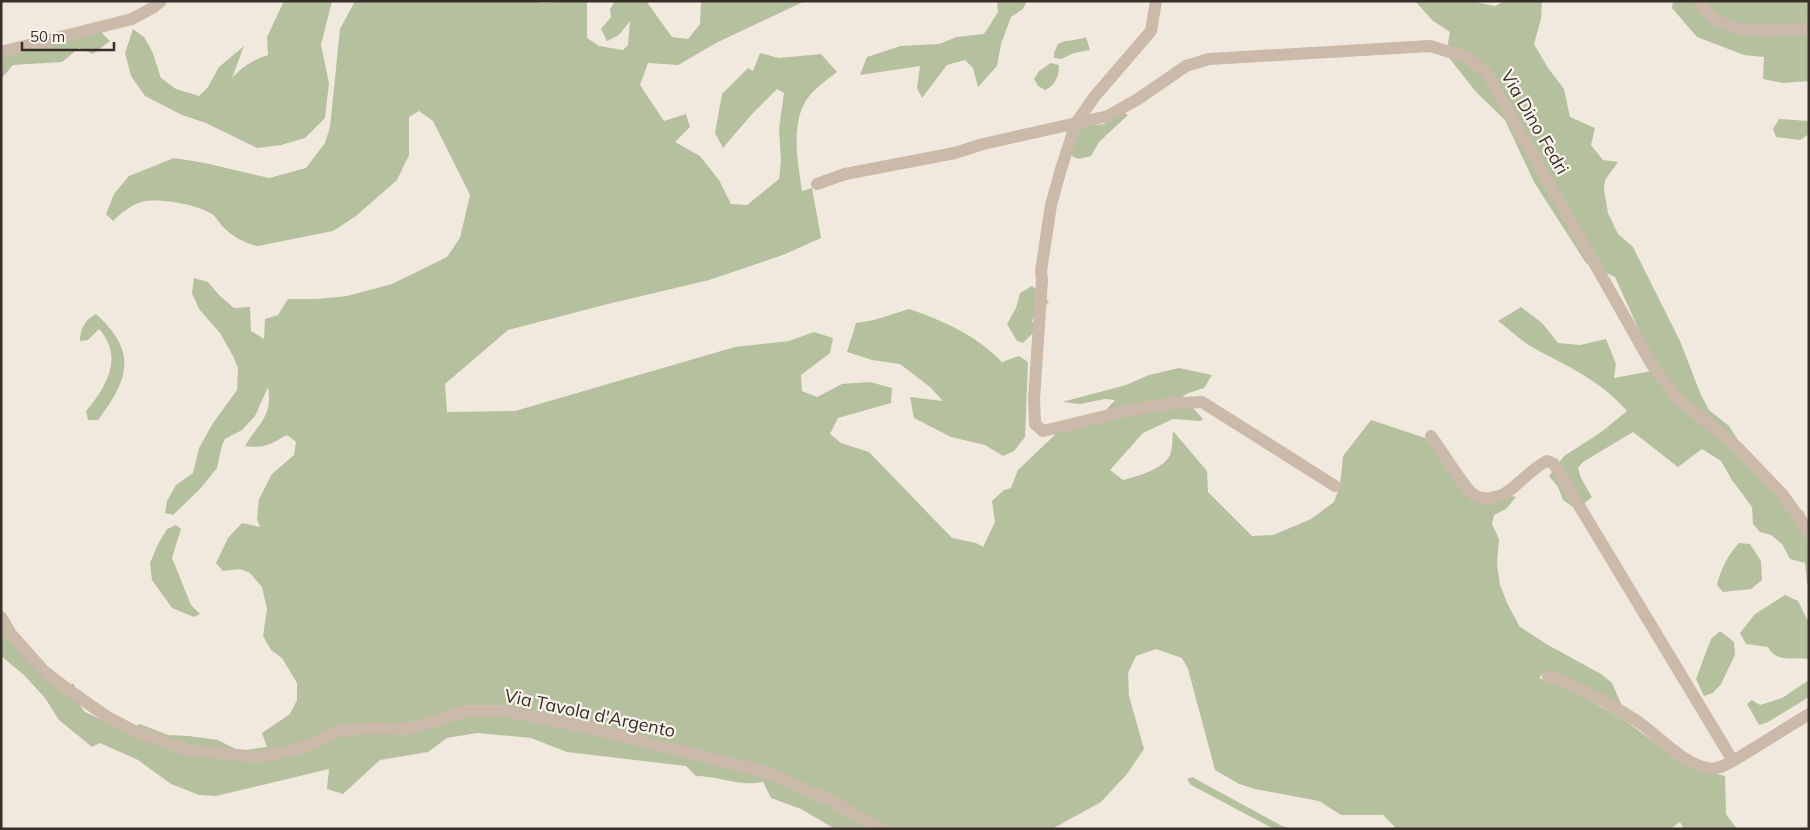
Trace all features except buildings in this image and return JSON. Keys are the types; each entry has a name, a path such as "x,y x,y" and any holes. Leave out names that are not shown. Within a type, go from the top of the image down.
{"street":[{"path":"1,52 132,19 154,7 160,1"},
{"path":"1156,1 1151,31 1095,96 1076,123 1061,169 1051,205 1041,271 1034,399 1035,424 1043,431 1130,410 1168,404 1202,402 1335,486"},
{"path":"1700,1 1705,11 1719,22 1735,28 1767,31 1809,28"},
{"name":"Via Dino Fedri","path":"817,184 845,174 956,153 983,144 1108,116 1138,99 1186,66 1209,59 1430,46 1466,57 1486,72 1652,366 1676,397 1738,448 1784,495 1809,532"},
{"path":"1431,436 1465,485 1474,495 1482,498 1494,498 1507,492 1533,472 1540,464 1547,461 1554,464 1733,761"},
{"name":"Via Tavola d'Argento","path":"1,617 11,634 44,671 70,692 106,716 136,732 188,750 257,757 299,749 338,731 365,728 406,729 435,722 466,711 505,711 592,728 770,773 831,801 882,829"},
{"path":"1548,676 1570,683 1613,707 1638,722 1685,758 1710,769 1719,768 1733,761 1809,714"}],"green space":[{"path":"284,1 332,1 321,45 329,83 325,118 305,138 281,145 257,148 206,123 182,115 145,96 131,76 125,53 133,29 144,37 152,51 161,78 176,89 199,96 208,87 219,67 244,46 232,78 248,64 268,55 267,37"},
{"path":"355,1 535,1 540,3 587,1 587,38 599,46 623,50 628,45 630,21 619,35 607,41 601,29 611,17 610,9 615,1 646,1 672,37 688,39 700,24 701,1 805,1 718,42 678,65 648,63 640,85 664,121 686,114 690,127 675,142 700,156 719,180 731,204 747,205 779,179 781,160 779,129 784,93 777,89 752,114 723,148 715,133 722,94 748,68 753,71 760,53 779,58 821,54 837,72 810,95 803,105 797,129 797,154 802,191 812,188 821,238 783,255 709,280 508,330 445,384 447,412 515,411 735,347 789,341 814,332 833,338 830,353 801,375 802,391 817,397 842,384 870,382 892,388 891,403 838,418 830,434 841,443 869,452 952,538 976,543 983,547 995,522 992,501 1004,490 1011,488 1018,470 1061,429 1106,410 1115,400 1105,399 1080,404 1062,402 1126,385 1149,375 1179,368 1212,375 1204,388 1186,394 1176,403 1193,408 1203,419 1200,421 1173,419 1143,433 1110,470 1123,480 1161,465 1170,455 1173,431 1207,471 1208,492 1252,536 1273,535 1311,519 1334,502 1340,485 1343,456 1371,420 1425,438 1468,494 1516,497 1506,509 1494,515 1492,524 1499,539 1497,564 1500,585 1507,603 1520,627 1548,645 1601,674 1612,683 1622,706 1544,672 1539,678 1568,688 1623,719 1687,766 1725,776 1726,814 1737,829 1684,829 1680,822 1670,829 1397,829 1383,815 1341,815 1319,801 1255,789 1239,784 1215,770 1188,669 1182,658 1156,649 1136,656 1128,673 1129,696 1144,749 1127,774 1101,802 1052,829 835,829 801,809 771,798 763,782 746,783 696,776 686,766 567,752 531,738 477,733 447,738 428,752 380,760 343,794 327,789 329,769 216,796 199,795 171,784 138,760 100,743 92,747 59,720 45,698 24,675 1,656 1,629 56,683 74,684 78,703 85,712 125,731 140,724 168,735 218,740 239,751 267,747 262,733 290,714 297,700 297,683 282,658 271,650 263,636 267,609 262,587 250,573 240,569 223,571 216,563 228,538 242,523 260,527 257,519 259,499 272,474 294,455 296,442 287,435 263,446 245,446 267,412 268,387 255,416 242,430 225,439 217,468 199,490 173,515 165,513 167,501 176,485 193,473 199,448 213,423 237,390 238,368 220,333 199,309 192,293 194,278 208,282 234,308 250,307 251,331 264,339 265,319 278,315 288,299 347,296 392,284 447,257 460,238 470,195 433,121 419,111 409,117 409,155 397,180 356,216 333,231 258,246 234,236 213,215 206,211 178,203 157,200 142,202 126,210 113,221 106,214 114,194 129,176 174,158 269,178 306,168 325,143 330,127 340,29"},
{"path":"997,1 1027,1 1023,9 1011,17 1001,44 997,66 978,87 973,68 965,60 947,65 922,98 917,88 920,66 860,75 867,57 900,46 939,44 957,37 984,34 998,12"},
{"path":"1415,1 1471,1 1495,6 1505,1 1542,1 1541,19 1534,44 1548,68 1564,89 1570,117 1595,128 1591,145 1603,160 1618,162 1605,180 1604,190 1608,213 1618,234 1633,247 1680,341 1701,395 1709,410 1729,426 1751,461 1778,496 1803,511 1809,522 1809,586 1807,584 1805,563 1790,559 1782,544 1771,535 1760,532 1753,524 1752,507 1721,461 1702,449 1678,467 1633,432 1583,462 1578,468 1581,478 1592,497 1577,510 1563,500 1558,487 1549,476 1564,456 1600,433 1627,411 1594,382 1528,344 1498,321 1521,307 1542,323 1558,343 1580,345 1606,339 1616,364 1614,378 1657,370 1615,277 1586,263 1534,182 1505,120 1476,92 1446,54 1450,32 1433,21"},
{"path":"1673,1 1809,1 1809,81 1783,83 1763,79 1764,57 1744,55 1697,37 1672,8"},
{"path":"98,29 110,41 93,54 79,48 62,62 13,65 1,79 1,56"},
{"path":"1086,37 1090,50 1074,53 1061,59 1054,58 1058,44"},
{"path":"1051,63 1059,65 1058,73 1054,83 1045,90 1038,86 1034,79 1039,71"},
{"path":"1119,110 1128,115 1099,142 1091,156 1079,159 1073,157 1068,146 1073,131 1087,126 1104,124"},
{"path":"1779,119 1809,121 1809,134 1800,140 1776,137 1773,129"},
{"path":"1032,286 1049,302 1032,320 1035,331 1023,343 1017,341 1007,324 1016,308 1020,293"},
{"path":"909,309 959,330 992,352 1002,362 1019,356 1028,362 1025,437 1014,451 1003,456 985,445 951,437 914,418 910,397 943,401 930,387 900,364 872,360 847,352 856,323 874,320"},
{"path":"96,314 118,341 123,353 124,366 117,391 109,405 98,420 88,420 86,411 106,381 111,361 110,350 99,329 88,340 80,341 84,325"},
{"path":"176,525 181,529 172,558 191,605 200,614 194,617 172,608 152,580 150,563 158,544 167,529"},
{"path":"1739,543 1750,544 1761,561 1762,580 1751,589 1723,592 1717,585 1725,562"},
{"path":"1785,595 1798,601 1809,623 1809,659 1776,656 1768,647 1746,644 1740,633 1755,614"},
{"path":"1720,631 1734,642 1735,655 1721,684 1713,693 1704,696 1696,679 1711,639"},
{"path":"1809,680 1809,697 1768,722 1759,725 1747,704 1752,700 1760,705 1782,698"},
{"path":"1192,777 1282,826 1292,829 1274,829 1191,785 1187,779"}]}
